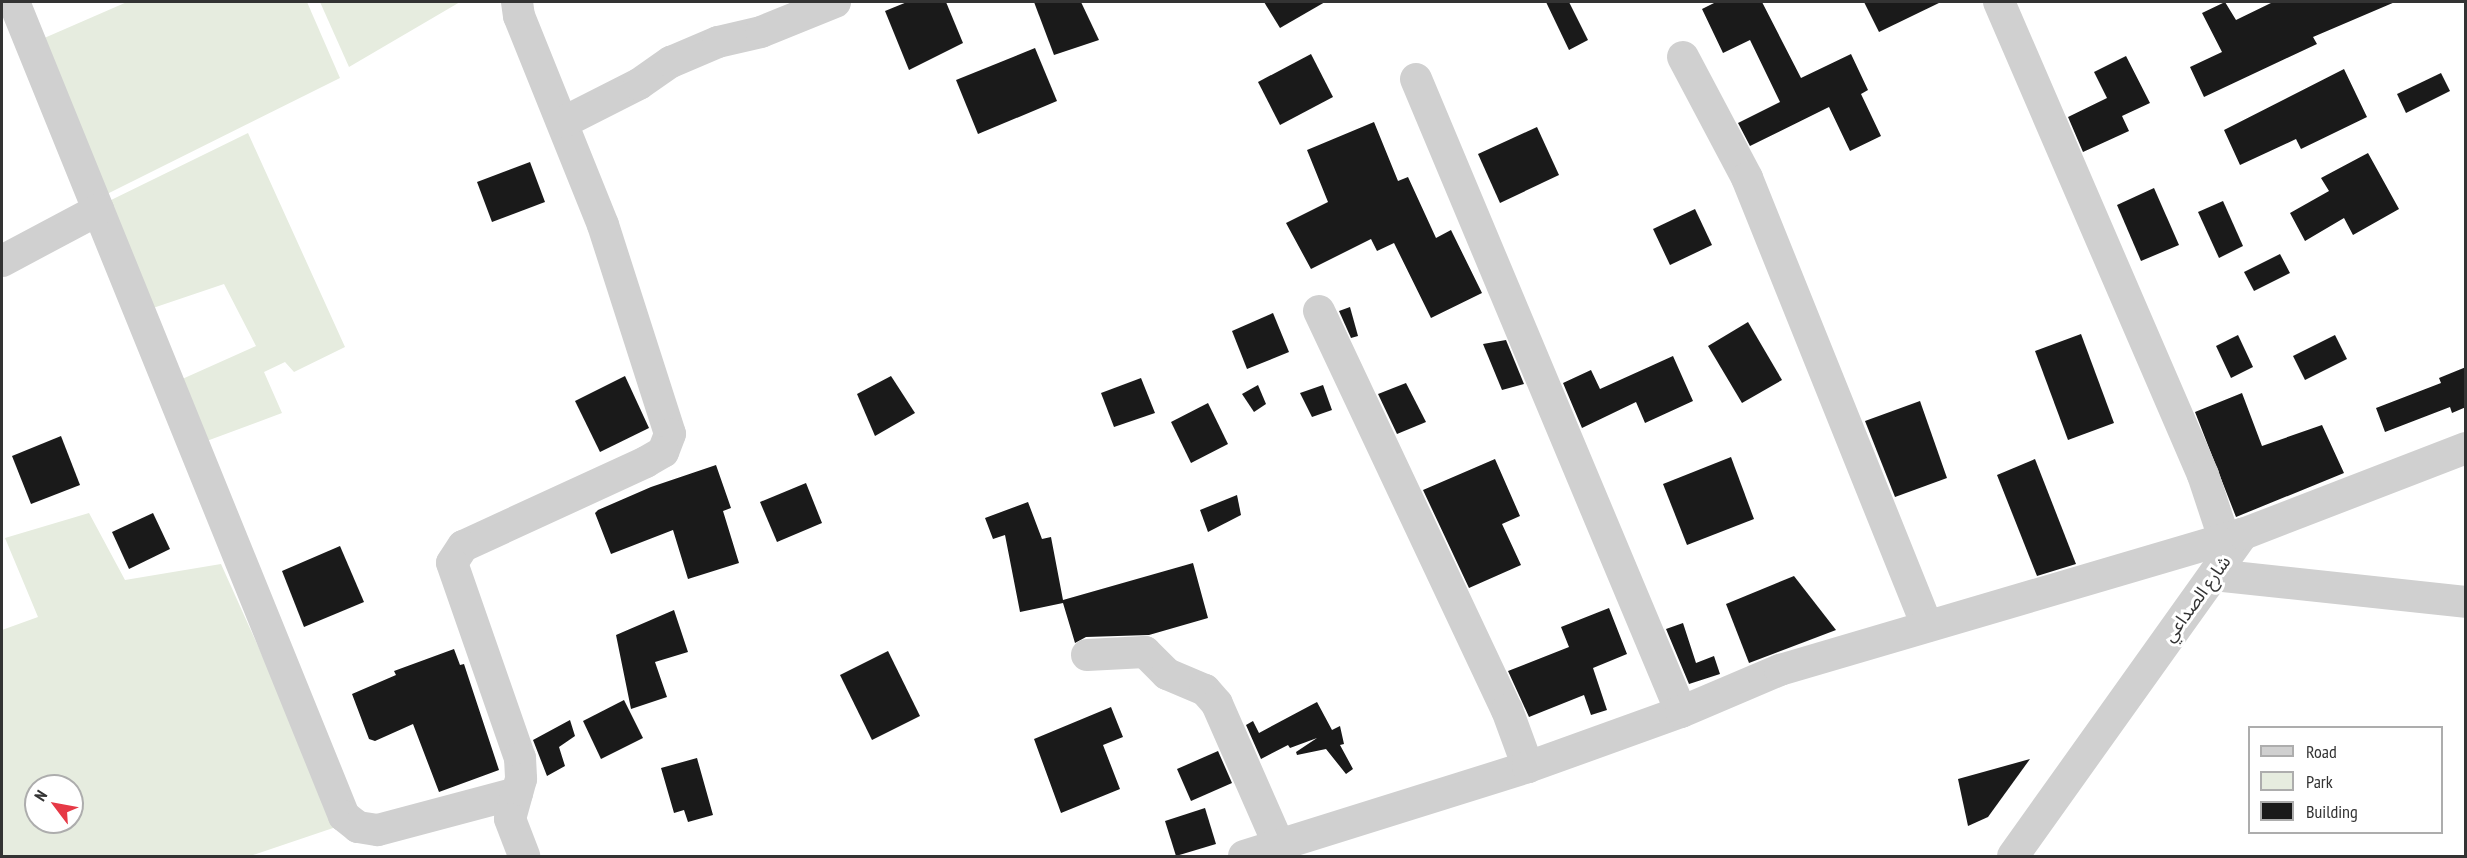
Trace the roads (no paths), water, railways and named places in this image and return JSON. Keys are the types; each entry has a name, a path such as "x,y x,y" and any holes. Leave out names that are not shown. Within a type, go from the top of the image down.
{"street":[{"path":"14,2 344,816 358,827 378,830 517,793"},
{"path":"517,2 519,16 564,122 624,284 670,434 663,452 464,546 452,563 520,758 517,793 510,819 524,856"},
{"path":"564,122 639,84 671,62 718,42 761,33 835,2"},
{"path":"1999,2 2203,475 2234,536"},
{"path":"1683,57 1747,178 1928,626"},
{"path":"1416,79 1681,712"},
{"path":"2,261 99,210"},
{"path":"1319,311 1507,710 1528,767"},
{"path":"1244,856 1528,767 1681,712 1780,670 2234,536 2466,448"},
{"name":"شارع الصداعي","path":"2013,856 2214,576 2234,536"},
{"path":"2214,576 2466,602"},
{"path":"1087,655 1145,652 1167,674 1205,690 1217,704 1279,845"}]}
